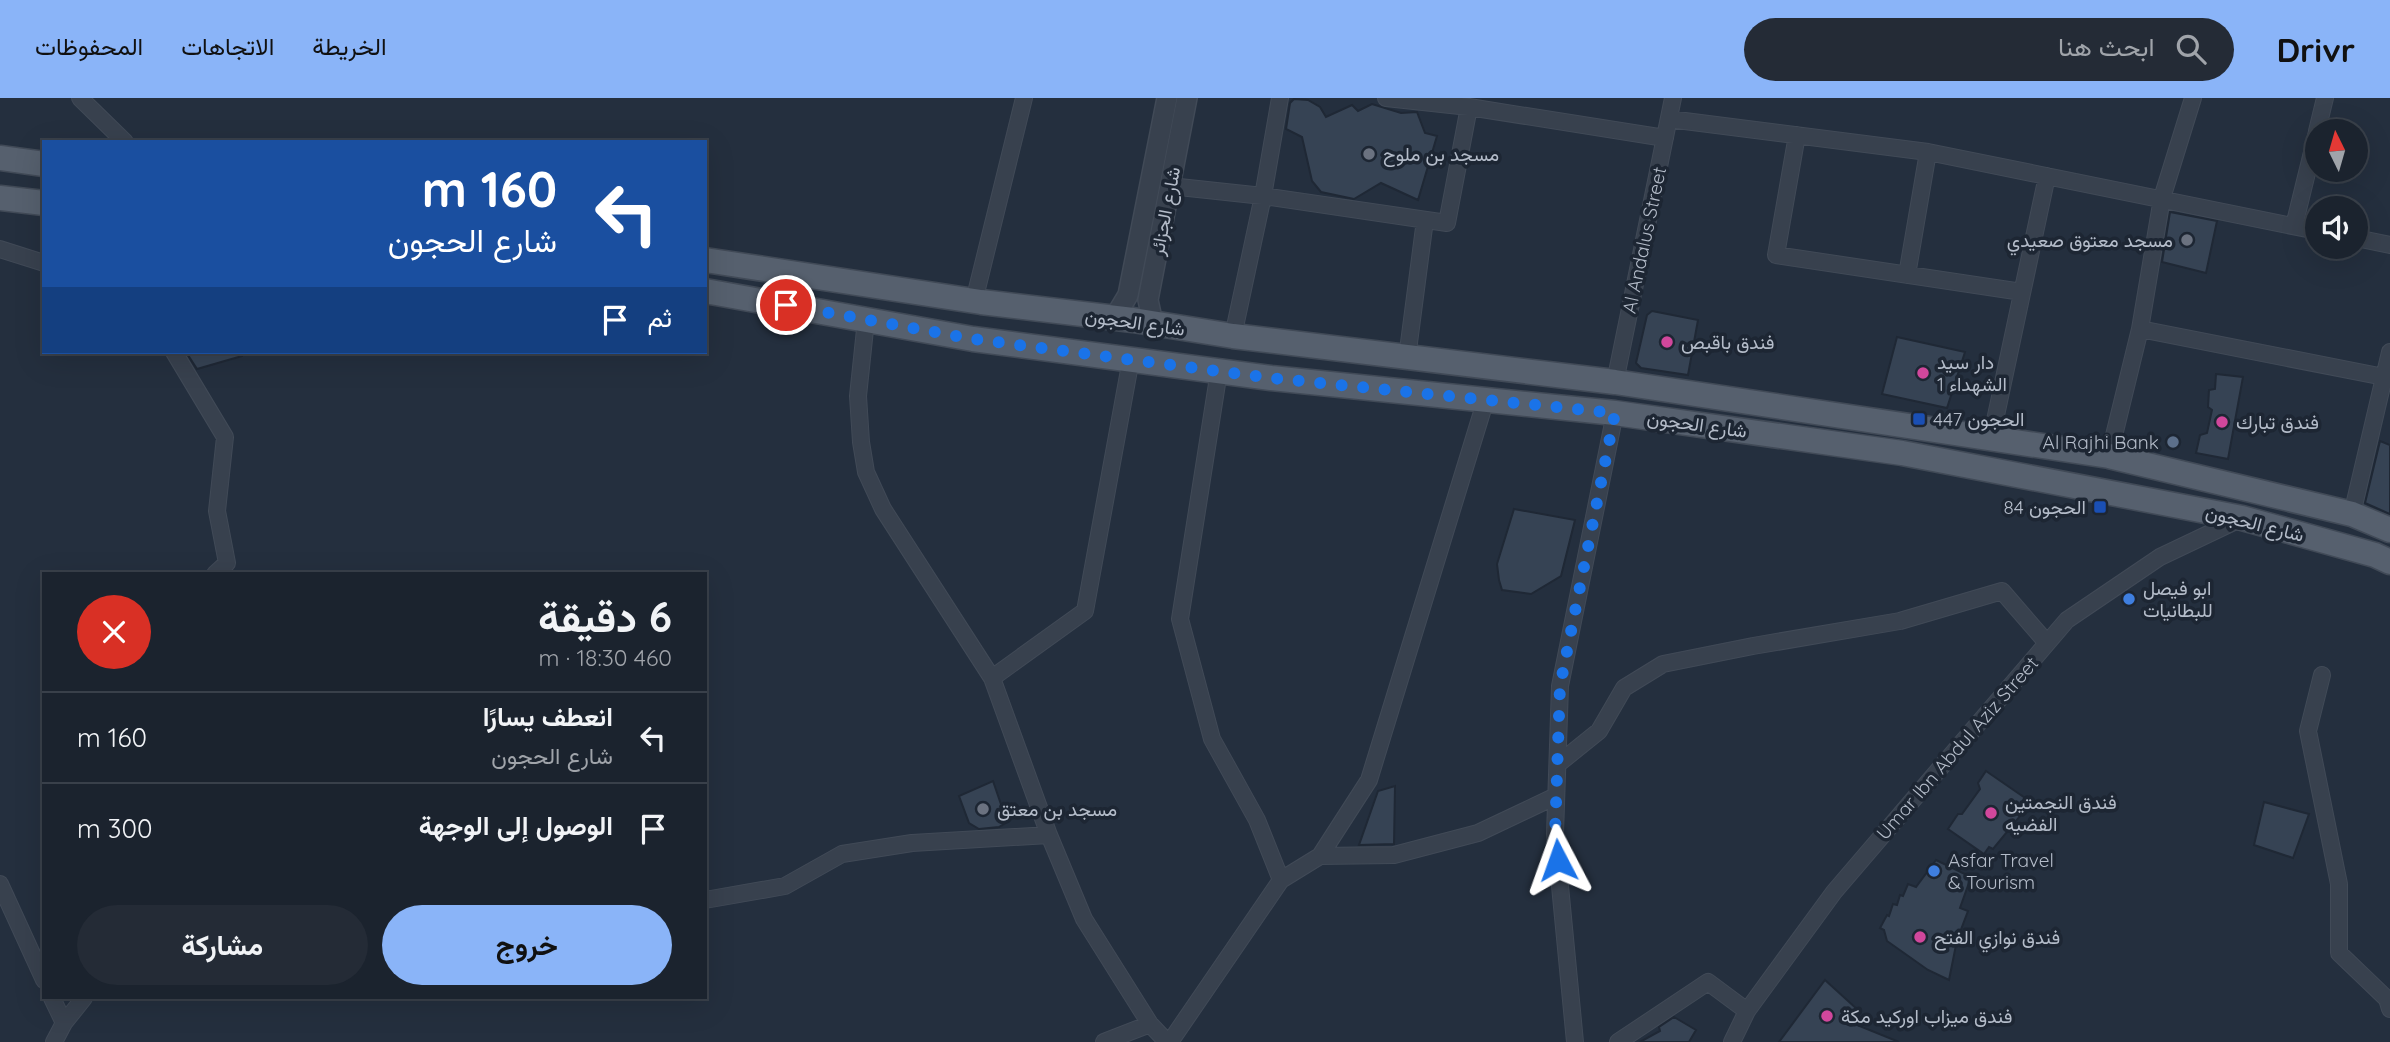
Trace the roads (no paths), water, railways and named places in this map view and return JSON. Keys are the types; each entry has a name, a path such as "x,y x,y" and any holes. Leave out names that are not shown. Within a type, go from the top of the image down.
{"main road":[{"path":"0,158 42,164"},
{"path":"0,198 42,202"},
{"name":"شارع الحجون","path":"707,260 974,301 1153,323 1233,336 1615,382 2109,456 2352,514 2390,530"},
{"name":"شارع الحجون","path":"707,291 973,339 1219,371 1615,413 1902,453 2242,518 2375,555 2390,562"}],"street":[{"path":"80,98 123,140"},
{"path":"974,301 1024,98"},
{"name":"شارع الجزائر","path":"1112,318 1128,295 1167,98"},
{"name":"شارع الجزائر","path":"1153,323 1148,300 1187,98"},
{"path":"1233,336 1263,196 1280,98"},
{"path":"1386,98 1469,107 1665,138"},
{"name":"Al Andalus Street","path":"1615,382 1673,98"},
{"path":"2109,456 2140,328 2162,198 2193,98"},
{"path":"2320,119 2325,98"},
{"path":"1170,186 1263,196 1447,223 1469,107"},
{"path":"1669,119 1928,152 2305,228"},
{"path":"1797,135 1776,255 2022,292"},
{"path":"1907,275 1928,152"},
{"path":"1991,439 2047,176"},
{"path":"2294,226 2305,181"},
{"path":"1407,358 1425,220"},
{"path":"2368,241 2390,246"},
{"path":"0,250 42,262"},
{"path":"866,320 858,396 866,472 883,509 992,678 1049,835 1084,919 1150,1024 1168,1042 1281,880 1320,856 1369,780 1486,399"},
{"path":"2140,328 2385,377"},
{"path":"2352,514 2390,352"},
{"path":"175,354 225,436 217,512 226,564 217,572"},
{"path":"992,678 1086,611 1131,359"},
{"path":"1219,371 1180,619 1212,739 1257,820 1281,880"},
{"path":"1574,1042 1555,834 1560,686 1615,413"},
{"name":"Umar Ibn Abdul Aziz Street","path":"1732,1042 1747,1011 1834,892 2067,620 2160,557 2242,518"},
{"path":"1558,764 1599,731 1624,688 1663,664 1900,621 2002,591 2047,643"},
{"path":"2322,675 2308,731 2339,884 2339,953 2387,999 2390,1009"},
{"path":"1320,856 1395,855 1478,833 1556,796"},
{"path":"707,900 785,886 842,854 912,843 1049,835"},
{"path":"0,884 42,976"},
{"path":"1618,1042 1708,982 1747,1011"},
{"path":"52,999 64,1023"},
{"path":"54,1042 64,1023 83,999"},
{"path":"1104,1042 1150,1024"}],"place":[{"name":"مسجد بن ملوح","path":"1369,154"},
{"name":"مسجد معتوق صعيدي","path":"2187,240"},
{"name":"فندق باقبص","path":"1667,342"},
{"name":"دار سيد الشهداء 1","path":"1923,373"},
{"name":"الحجون 447","path":"1919,419"},
{"name":"فندق تبارك","path":"2222,422"},
{"name":"Al Rajhi Bank","path":"2173,442"},
{"name":"الحجون 84","path":"2100,507"},
{"name":"ابو فيصل للبطانيات","path":"2129,599"},
{"name":"مسجد بن معتق","path":"983,809"},
{"name":"فندق النجمتين الفضيه","path":"1991,813"},
{"name":"Asfar Travel & Tourism","path":"1934,871"},
{"name":"فندق نوازي الفتح","path":"1920,937"},
{"name":"فندق ميزاب اوركيد مكة","path":"1827,1016"}]}
